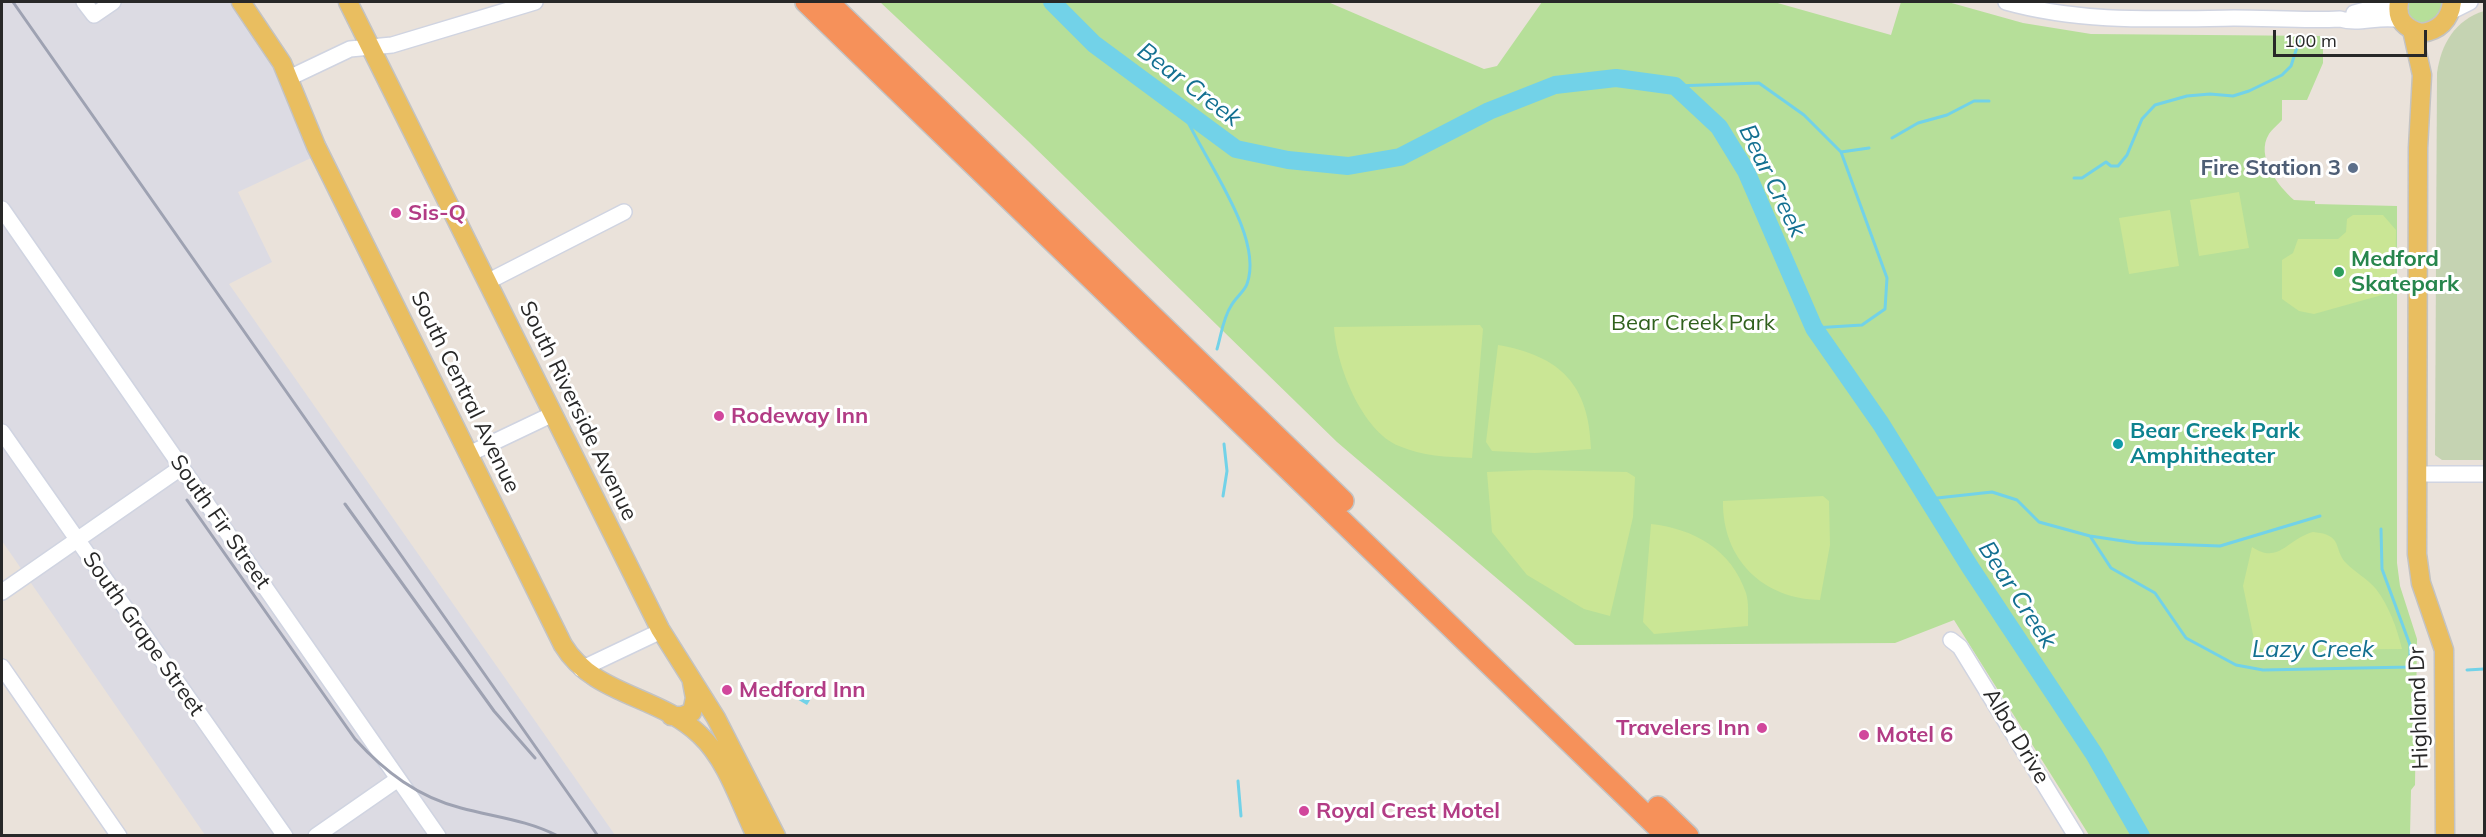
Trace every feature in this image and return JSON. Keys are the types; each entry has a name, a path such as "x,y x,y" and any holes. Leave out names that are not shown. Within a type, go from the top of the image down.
{"highway":[{"path":"806,2 1667,836"},
{"path":"828,2 1688,836"}],"main road":[{"name":"South Central Avenue","path":"241,2 273,48 290,78 316,146 563,645 581,669 671,716 699,734 709,745 756,836"},
{"name":"South Riverside Avenue","path":"348,2 661,631 734,751 776,836"},
{"path":"2397,2 2422,75"},
{"path":"2422,75 2436,29 2451,7"},
{"path":"2406,25 2421,33 2436,29"},
{"name":"Highland Dr","path":"2422,75 2418,159 2418,570 2444,650 2445,836"},
{"path":"671,716 682,716 692,712 695,698 691,677"}],"street":[{"path":"84,2 94,15 113,2"},
{"path":"290,78 350,49 369,45 392,45 532,2"},
{"path":"2006,2 2061,14 2108,19 2340,19 2351,22 2385,18 2406,25"},
{"path":"2340,19 2350,14 2397,2"},
{"path":"2451,7 2470,2"},
{"name":"South Fir Street","path":"2,209 438,836"},
{"path":"487,282 624,212"},
{"path":"469,454 553,414"},
{"name":"South Grape Street","path":"2,432 285,836"},
{"path":"2,592 182,467"},
{"path":"2418,474 2484,474"},
{"path":"581,669 661,631"},
{"name":"Alba Drive","path":"1951,640 1960,647 1972,665 2076,836"},
{"path":"2,667 119,836"},
{"path":"316,836 398,779"}],"shaded area":[{"path":"2,2 230,2 266,51 311,158 238,192 272,262 229,284 615,835 205,835 2,541"}],"green space":[{"name":"Bear Creek Park","path":"880,2 1328,2 1484,69 1497,66 1542,2 1774,2 1891,35 1901,2 1948,2 2023,23 2091,34 2323,36 2323,63 2307,100 2282,100 2282,120 2269,134 2265,143 2265,152 2275,179 2294,200 2315,201 2315,204 2397,206 2397,563 2400,586 2417,639 2415,785 2411,790 2410,835 2089,835 1954,620 1895,643 1575,645 1337,442 1028,141"},
{"path":"2409,2 2443,2 2434,18 2424,23 2414,20 2409,14"},
{"path":"2484,11 2484,460 2442,460 2435,455 2437,73 2442,52 2451,34 2465,20"},
{"path":"2239,192 2249,248 2199,256 2190,200"},
{"path":"2170,210 2179,266 2129,274 2119,218"},
{"name":"Medford Skatepark","path":"2353,215 2383,215 2396,230 2395,284 2389,293 2314,314 2299,311 2282,299 2282,260 2293,253 2298,239 2338,239 2346,232 2347,219"},
{"path":"1480,325 1483,329 1472,458 1417,452 1399,446 1386,438 1363,412 1353,395 1340,360 1334,327"},
{"path":"1498,345 1539,357 1555,366 1567,377 1584,407 1591,449 1535,453 1492,451 1486,442"},
{"path":"1534,470 1627,472 1635,477 1633,517 1610,616 1584,609 1527,575 1492,532 1487,472"},
{"path":"1823,496 1829,501 1830,545 1820,600 1799,598 1764,584 1738,558 1725,522 1723,501"},
{"path":"1651,524 1696,536 1721,553 1731,564 1746,593 1748,626 1654,634 1643,622"},
{"path":"2313,532 2334,539 2347,564 2376,589 2392,618 2402,649 2264,650 2255,644 2243,586 2252,547 2261,552 2276,552"}],"water":[{"path":"797,683 804,686 801,691 812,697 807,705 790,695"}],"waterway":[{"name":"Bear Creek","path":"1052,2 1094,44 1236,149 1288,160 1348,166 1400,157 1489,111 1555,85 1616,78 1675,86 1719,127 1746,171 1814,328 1881,424 1970,567 2094,754 2141,836"},
{"path":"2074,178 2082,178 2106,162 2111,166 2118,166 2127,155 2142,119 2155,105 2187,96 2210,94 2233,96 2249,91 2282,75 2291,66 2299,41"},
{"path":"1675,86 1759,83 1804,115 1841,152 1869,148"},
{"path":"1892,138 1918,123 1947,115 1974,101 1989,101"},
{"path":"1181,107 1228,194 1247,242 1250,264 1247,284 1228,311 1217,349"},
{"path":"1814,328 1862,325 1885,309 1887,278 1841,152"},
{"path":"1223,496 1227,471 1224,444"},
{"path":"1928,499 1992,492 2017,500 2039,522 2090,536 2137,543 2220,546 2320,516"},
{"name":"Lazy Creek","path":"2090,536 2111,568 2155,593 2186,638 2236,665 2263,670 2410,667 2410,645 2382,569 2381,529"},
{"name":"Lazy Creek","path":"2467,670 2484,669"},
{"path":"1238,781 1241,816"}],"railway":[{"path":"13,2 598,836"},
{"path":"187,500 355,739 378,762 416,790 445,803 523,822 558,836"},
{"path":"345,504 494,711 535,758"}],"place":[{"name":"Fire Station 3","path":"2353,168"},
{"name":"Sis-Q","path":"396,213"},
{"name":"Medford Skatepark","path":"2339,272"},
{"name":"Rodeway Inn","path":"719,416"},
{"name":"Bear Creek Park Amphitheater","path":"2118,444"},
{"name":"Medford Inn","path":"727,690"},
{"name":"Travelers Inn","path":"1762,728"},
{"name":"Motel 6","path":"1864,735"},
{"name":"Royal Crest Motel","path":"1304,811"}]}
